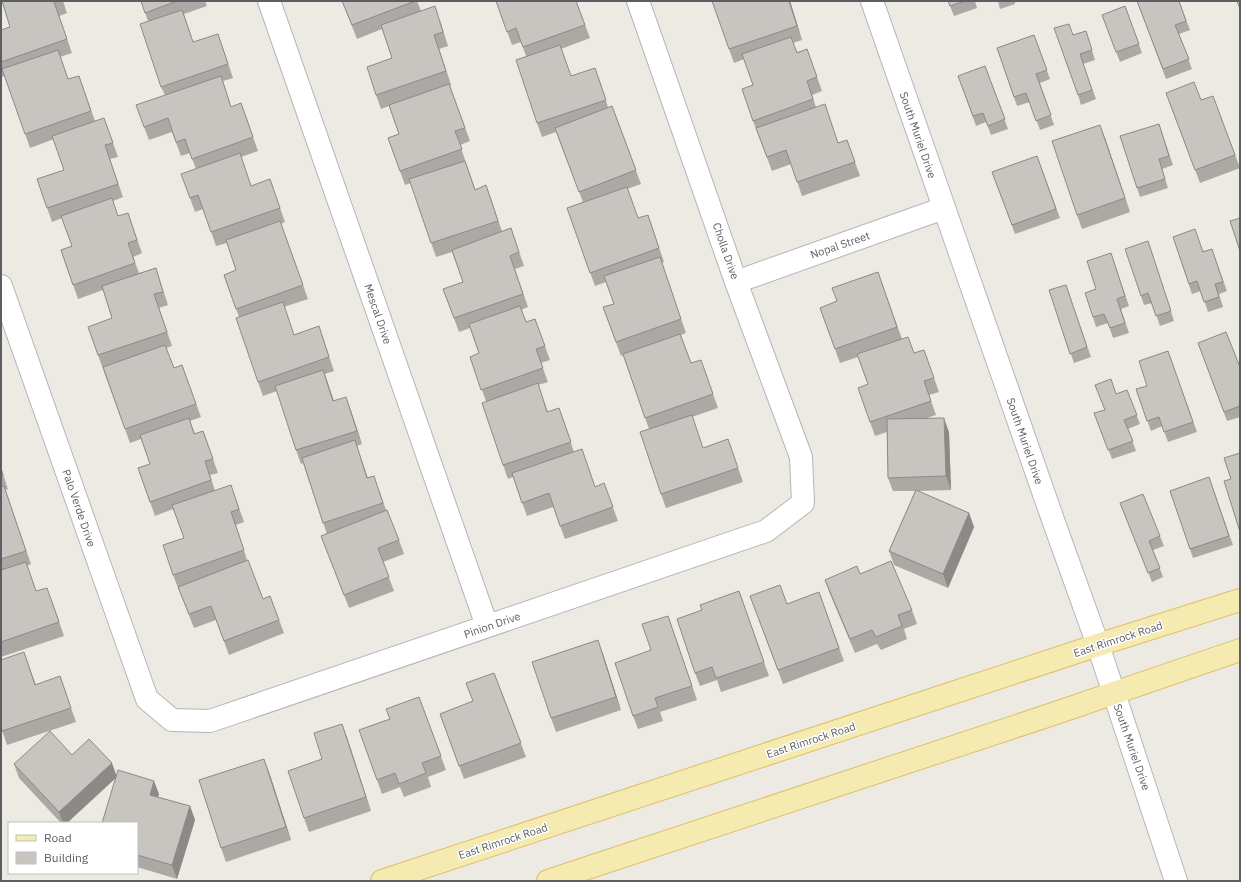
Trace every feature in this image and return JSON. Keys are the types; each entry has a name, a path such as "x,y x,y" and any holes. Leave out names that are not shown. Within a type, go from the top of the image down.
{"main road":[{"name":"East Rimrock Road","path":"382,881 1098,645 1240,600"},
{"path":"548,881 1240,650"}],"street":[{"name":"Mescal Drive","path":"269,1 487,626"},
{"name":"Cholla Drive","path":"638,1 736,282 801,457 803,503"},
{"name":"South Muriel Drive","path":"872,1 1098,645 1176,881"},
{"name":"Nopal Street","path":"736,282 944,208"},
{"name":"Palo Verde Drive","path":"1,286 147,700 172,720"},
{"name":"Pinion Drive","path":"172,720 210,721 766,531 803,503"}],"building":[{"path":"2,1 57,1 54,2 67,39 1,62 1,30 10,27"},
{"path":"141,1 177,1 145,13"},
{"path":"342,1 415,1 352,25"},
{"path":"496,1 576,1 585,25 523,47 516,28 507,32"},
{"path":"712,1 789,1 797,26 729,49"},
{"path":"948,1 965,1 950,6"},
{"path":"1137,1 1179,1 1186,21 1175,25 1189,59 1163,69"},
{"path":"1237,1 1240,1 1240,9"},
{"path":"435,6 443,32 434,35 446,71 376,95 367,67 392,58 381,25"},
{"path":"1125,6 1139,44 1116,52 1102,15"},
{"path":"182,10 193,42 218,34 228,64 161,87 140,24"},
{"path":"1069,24 1073,35 1086,31 1092,50 1080,54 1092,90 1078,95 1054,28"},
{"path":"1034,35 1047,70 1036,74 1051,115 1036,121 1026,93 1014,97 997,48"},
{"path":"791,37 797,53 807,49 817,77 807,81 813,99 753,121 742,89 753,85 742,54"},
{"path":"560,45 571,76 595,68 606,100 537,123 516,60"},
{"path":"58,50 68,79 79,76 91,111 25,134 2,69"},
{"path":"985,66 1005,119 988,126 983,113 973,116 958,76"},
{"path":"221,76 231,107 241,103 253,137 192,159 185,139 176,142 168,118 144,127 136,105"},
{"path":"1194,82 1201,100 1213,96 1235,155 1195,170 1166,93"},
{"path":"449,84 465,128 455,131 462,149 400,171 388,138 399,134 389,105"},
{"path":"825,104 838,143 847,140 855,162 797,182 786,150 767,157 756,128"},
{"path":"612,106 636,170 579,192 555,128"},
{"path":"104,118 113,143 105,145 118,184 47,208 37,179 64,170 52,136"},
{"path":"1159,124 1169,156 1159,159 1165,179 1137,188 1120,136"},
{"path":"1100,125 1125,198 1077,215 1052,141"},
{"path":"240,153 251,186 270,179 280,208 211,232 198,195 190,198 181,174"},
{"path":"1037,156 1056,209 1012,225 992,172"},
{"path":"465,161 475,190 486,185 498,221 431,243 409,179"},
{"path":"627,187 638,218 648,215 659,248 590,273 567,208"},
{"path":"112,198 118,216 128,213 137,240 128,243 135,263 73,285 61,250 72,246 61,216"},
{"path":"1240,218 1240,251 1230,221"},
{"path":"280,221 303,285 236,309 224,275 236,270 226,240"},
{"path":"511,228 519,252 510,256 523,294 454,318 443,289 463,282 452,250"},
{"path":"1195,229 1203,252 1212,249 1223,282 1215,284 1219,297 1204,302 1197,281 1189,284 1173,237"},
{"path":"1148,241 1171,311 1156,316 1148,293 1141,296 1125,249"},
{"path":"1111,253 1125,296 1117,299 1125,323 1110,328 1104,314 1093,317 1085,293 1096,289 1087,261"},
{"path":"660,257 681,319 616,342 603,307 614,304 604,276"},
{"path":"156,268 163,292 154,294 167,332 98,355 88,327 112,318 102,286"},
{"path":"878,272 897,327 835,349 820,308 837,301 832,288"},
{"path":"1066,285 1087,347 1070,354 1049,290"},
{"path":"283,302 294,335 319,326 329,357 258,382 236,318"},
{"path":"520,306 526,322 535,319 545,346 536,349 543,368 481,390 470,357 479,353 469,324"},
{"path":"1226,332 1240,367 1240,406 1224,412 1198,343"},
{"path":"680,334 691,363 701,360 713,394 645,418 623,354"},
{"path":"908,337 914,353 924,350 934,378 924,381 931,401 870,422 858,388 868,384 857,354"},
{"path":"165,345 174,368 182,365 196,404 125,429 103,367"},
{"path":"1168,351 1193,422 1164,432 1159,417 1147,421 1136,389 1147,386 1139,361"},
{"path":"323,370 333,401 346,397 357,431 296,450 275,386"},
{"path":"1111,379 1116,394 1127,390 1137,415 1124,420 1133,441 1108,450 1094,413 1105,410 1095,385"},
{"path":"538,383 547,412 559,408 571,442 503,465 482,403"},
{"path":"692,415 703,448 728,439 738,468 661,494 640,432"},
{"path":"189,418 194,434 203,431 213,459 205,461 211,480 150,502 138,468 150,464 140,435"},
{"path":"944,418 946,476 888,478 887,419"},
{"path":"355,440 367,478 374,476 383,503 323,523 302,458"},
{"path":"582,449 595,487 604,483 613,507 560,526 549,493 522,503 512,473"},
{"path":"1240,453 1240,532 1224,481 1231,479 1224,458"},
{"path":"1209,477 1229,536 1190,549 1170,491"},
{"path":"231,485 239,509 231,512 244,550 173,575 163,545 184,538 172,505"},
{"path":"4,486 26,551 1,559 1,487"},
{"path":"916,490 969,513 943,574 889,551"},
{"path":"1143,494 1160,536 1149,541 1160,568 1148,573 1120,503"},
{"path":"387,510 399,540 378,548 389,577 344,595 321,536"},
{"path":"248,560 263,599 270,596 279,620 224,641 211,606 189,614 178,587"},
{"path":"891,561 912,610 898,615 902,626 876,637 872,630 850,639 825,580 857,566 860,574"},
{"path":"26,562 36,591 47,588 59,622 1,642 1,570"},
{"path":"780,585 787,604 819,592 839,648 778,670 750,596"},
{"path":"739,591 764,662 716,678 712,667 695,673 677,619 702,610 700,605"},
{"path":"668,616 692,686 655,698 658,707 633,716 615,663 651,650 642,624"},
{"path":"598,640 616,697 551,718 532,662"},
{"path":"24,652 35,685 60,676 71,708 2,731 1,660"},
{"path":"494,673 521,743 459,766 440,714 473,701 466,683"},
{"path":"419,697 441,756 422,763 426,773 399,784 395,773 377,780 359,730 390,719 386,709"},
{"path":"342,724 366,797 304,818 288,771 322,759 314,733"},
{"path":"50,731 72,755 89,739 112,763 59,812 14,764"},
{"path":"264,759 286,827 221,848 199,780"},
{"path":"118,770 154,781 150,795 190,806 172,865 138,855 138,822 102,822"}]}
